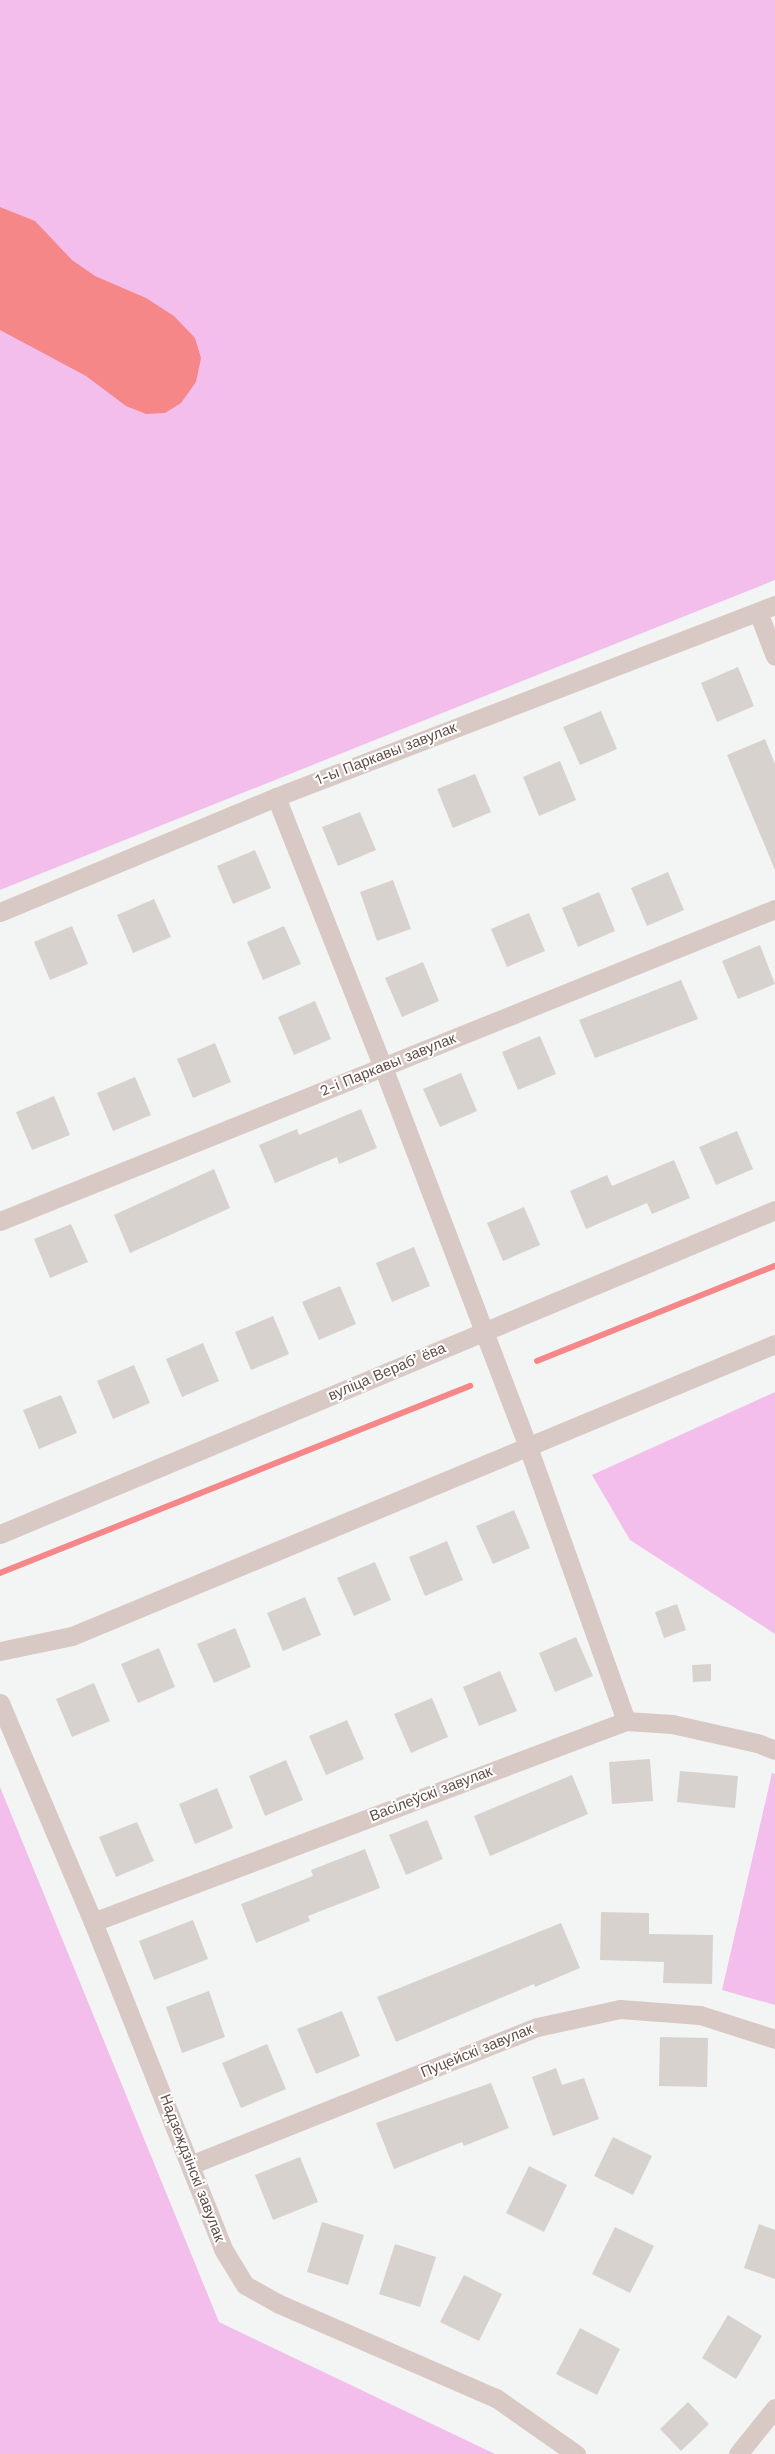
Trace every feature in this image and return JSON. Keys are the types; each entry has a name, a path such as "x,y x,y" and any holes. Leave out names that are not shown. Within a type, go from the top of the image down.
{"street":[{"path":"766,608 775,656"},
{"name":"1-ы Паркавы завулак","path":"0,912 276,797 766,608"},
{"path":"276,797 383,1067 528,1447 626,1721"},
{"name":"2-і Паркавы завулак","path":"0,1221 775,909"},
{"name":"вуліца Верабʼёва","path":"0,1534 775,1210"},
{"path":"0,1651 72,1636 775,1344"},
{"name":"Надзеждзінскі завулак","path":"0,1703 92,1922 224,2249 245,2285 277,2303 496,2398 576,2454"},
{"name":"Васілеўскі завулак","path":"92,1922 626,1721 672,1724 757,1742 775,1750"},
{"name":"Пуцейскі завулак","path":"190,2164 537,2026 620,2009 700,2015 775,2039"},
{"path":"738,2454 775,2408"}],"shaded area":[{"path":"0,0 775,0 775,580 0,890"},
{"path":"0,207 35,221 72,260 95,276 146,298 174,316 195,338 201,358 196,382 181,403 165,413 146,414 126,406 86,376 0,330"},
{"path":"775,1392 775,1634 630,1540 592,1475"},
{"path":"772,1773 775,1774 775,2005 722,1990"},
{"path":"0,1787 219,2322 495,2454 0,2454"}],"building":[{"path":"738,667 754,706 717,722 701,683"},
{"path":"601,711 617,749 580,765 563,727"},
{"path":"765,739 775,764 775,870 727,755"},
{"path":"560,761 576,800 539,816 523,777"},
{"path":"475,774 491,812 453,828 437,789"},
{"path":"360,812 376,850 338,866 322,827"},
{"path":"255,850 271,888 233,904 217,866"},
{"path":"668,872 684,910 647,926 631,888"},
{"path":"393,880 411,929 377,941 360,892"},
{"path":"599,892 615,931 578,947 562,908"},
{"path":"154,899 171,937 133,953 117,915"},
{"path":"529,913 545,951 507,967 491,929"},
{"path":"72,926 88,964 50,980 34,942"},
{"path":"284,926 301,964 263,980 247,942"},
{"path":"760,945 775,984 738,999 722,961"},
{"path":"423,962 439,1001 402,1017 385,978"},
{"path":"681,980 698,1019 595,1058 579,1020"},
{"path":"315,1001 331,1039 294,1055 278,1017"},
{"path":"540,1036 556,1074 518,1090 502,1052"},
{"path":"215,1043 231,1082 193,1098 177,1059"},
{"path":"461,1073 477,1111 440,1127 423,1089"},
{"path":"135,1077 151,1115 113,1131 97,1093"},
{"path":"54,1096 70,1135 32,1150 16,1112"},
{"path":"361,1109 377,1148 339,1164 337,1157 275,1183 259,1145 297,1129 299,1135"},
{"path":"737,1131 753,1169 716,1185 699,1147"},
{"path":"674,1160 690,1198 652,1214 647,1203 586,1229 570,1191 607,1175 612,1186"},
{"path":"214,1169 230,1208 130,1253 114,1215"},
{"path":"524,1207 540,1245 503,1261 487,1223"},
{"path":"71,1224 88,1262 50,1278 34,1239"},
{"path":"414,1247 430,1286 392,1302 376,1263"},
{"path":"340,1286 356,1324 319,1340 302,1302"},
{"path":"273,1316 289,1354 251,1370 235,1332"},
{"path":"203,1343 219,1381 182,1397 166,1359"},
{"path":"134,1365 150,1403 113,1419 97,1381"},
{"path":"61,1395 77,1433 39,1449 23,1410"},
{"path":"514,1510 530,1548 493,1564 476,1526"},
{"path":"447,1541 463,1580 425,1596 409,1557"},
{"path":"375,1562 391,1600 354,1616 337,1578"},
{"path":"305,1597 321,1635 283,1651 267,1613"},
{"path":"677,1604 686,1630 664,1638 655,1612"},
{"path":"235,1628 251,1667 214,1683 197,1644"},
{"path":"576,1637 593,1676 555,1692 539,1653"},
{"path":"159,1648 175,1687 138,1703 121,1664"},
{"path":"711,1664 711,1681 693,1682 692,1665"},
{"path":"500,1671 517,1711 479,1726 463,1687"},
{"path":"94,1683 110,1721 72,1737 56,1699"},
{"path":"432,1698 448,1737 411,1753 394,1714"},
{"path":"347,1720 364,1759 326,1775 309,1736"},
{"path":"650,1759 653,1801 612,1804 609,1762"},
{"path":"286,1760 303,1800 265,1816 249,1776"},
{"path":"680,1771 738,1776 735,1808 677,1802"},
{"path":"572,1775 588,1814 490,1856 474,1816"},
{"path":"217,1788 233,1828 195,1844 179,1804"},
{"path":"427,1820 443,1859 406,1875 389,1835"},
{"path":"137,1822 154,1861 116,1877 99,1837"},
{"path":"365,1849 380,1888 308,1916 310,1921 256,1943 241,1904 313,1876 311,1870"},
{"path":"601,1912 649,1913 649,1934 713,1935 712,1984 663,1983 664,1962 600,1960"},
{"path":"193,1920 208,1959 154,1980 139,1941"},
{"path":"561,1923 580,1968 535,1987 534,1984 396,2042 377,1997"},
{"path":"209,1991 225,2037 182,2053 166,2007"},
{"path":"342,2011 360,2056 316,2074 297,2029"},
{"path":"660,2037 708,2038 707,2087 659,2086"},
{"path":"267,2044 286,2089 241,2108 222,2063"},
{"path":"556,2068 562,2085 584,2078 599,2119 553,2136 532,2077"},
{"path":"491,2083 509,2128 464,2146 462,2142 394,2169 376,2123"},
{"path":"613,2137 652,2156 633,2195 594,2176"},
{"path":"300,2157 318,2202 273,2220 255,2175"},
{"path":"529,2166 567,2185 544,2232 506,2213"},
{"path":"322,2222 364,2235 348,2285 307,2272"},
{"path":"759,2224 775,2230 775,2279 744,2268"},
{"path":"615,2227 654,2246 630,2293 592,2274"},
{"path":"395,2244 436,2257 420,2307 379,2294"},
{"path":"464,2275 502,2294 479,2341 440,2322"},
{"path":"728,2315 762,2336 736,2379 702,2358"},
{"path":"580,2328 620,2349 597,2395 556,2374"},
{"path":"688,2402 709,2424 681,2451 660,2429"}],"waterway":[{"path":"537,1361 775,1266"},
{"path":"0,1573 470,1386"}]}
